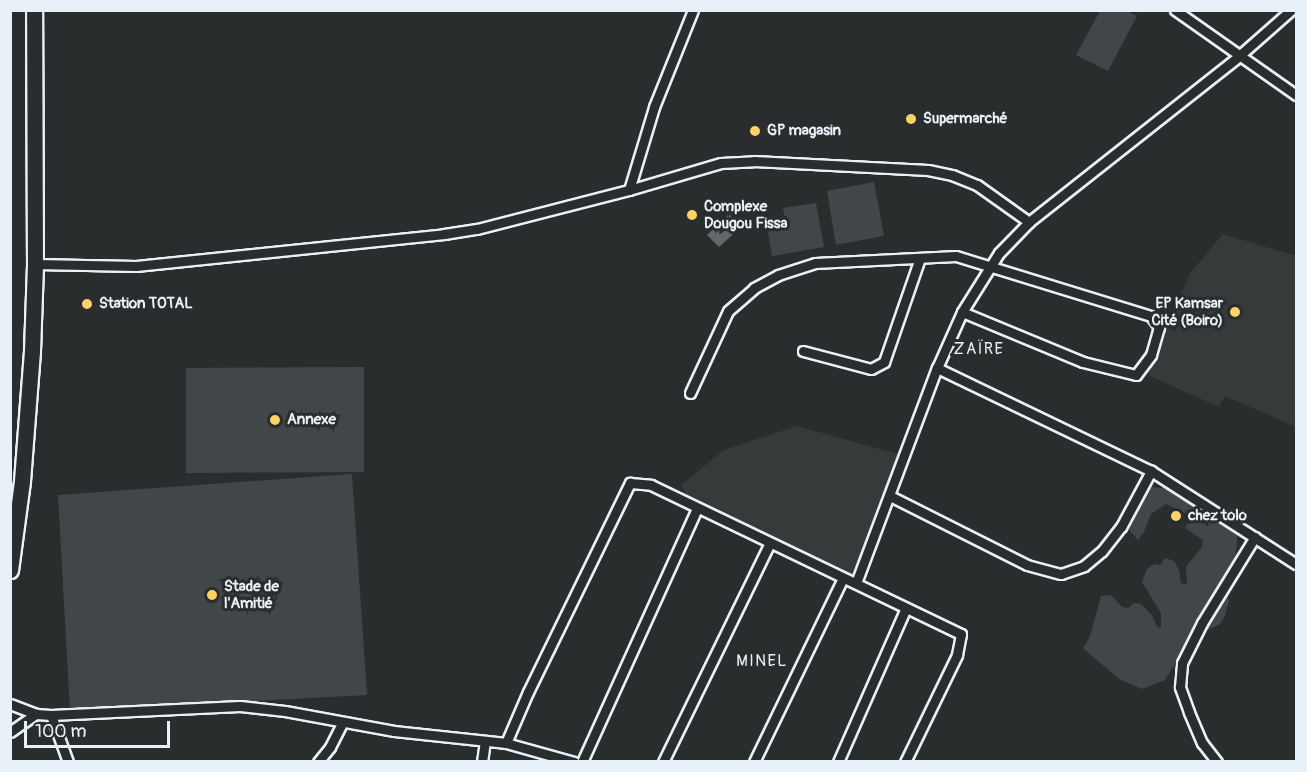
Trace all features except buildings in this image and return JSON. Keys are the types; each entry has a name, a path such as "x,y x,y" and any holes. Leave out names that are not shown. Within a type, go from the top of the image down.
{"main road":[{"path":"10,570 29,401 35,264 34,10"}],"street":[{"path":"628,190 654,107 693,10"},
{"path":"1175,10 1296,95"},
{"path":"855,584 937,368 962,312 990,265 1029,222 1239,56 1291,10"},
{"path":"35,264 136,266 444,234 628,190 721,163 754,161 928,170 952,175 977,185 1029,222"},
{"path":"690,393 728,311 754,288 778,274 815,263 956,256 1151,316 1159,327 1151,355 1136,375 1083,362 962,312"},
{"path":"803,351 871,369 884,362 920,258"},
{"path":"937,368 1151,471 1296,564"},
{"path":"890,496 1027,564 1061,574 1084,566 1102,551 1121,527 1151,471"},
{"path":"506,743 528,692 630,483 651,485 961,634 957,655 905,762"},
{"path":"582,762 697,508"},
{"path":"1217,762 1202,743 1186,704 1180,687 1182,663 1202,623 1255,537"},
{"path":"663,762 770,543"},
{"path":"754,762 843,578"},
{"path":"838,762 906,608"},
{"path":"10,704 36,714 51,715 240,706 394,731 506,743 574,762"},
{"path":"10,732 36,714"},
{"path":"51,715 68,762"},
{"path":"318,762 330,747 343,722"},
{"path":"482,762 485,741"}],"shaded area":[{"path":"1100,11 1127,11 1137,16 1108,71 1076,55"},
{"path":"874,182 884,236 836,245 827,191"},
{"path":"816,203 824,247 772,256 767,226 786,223 783,208"},
{"path":"729,214 741,227 719,247 707,235"},
{"name":"EP Kamsar Cité (Boiro)","path":"1223,234 1296,256 1296,427 1225,396 1219,407 1148,375 1190,273"},
{"name":"Annexe","path":"364,367 364,472 186,473 186,368"},
{"path":"797,426 902,455 851,577 695,511 681,485 724,450"},
{"name":"Stade de l'Amitié","path":"352,474 367,695 70,711 58,495"},
{"path":"1166,486 1215,520 1229,523 1238,530 1235,561 1241,565 1240,572 1225,590 1229,601 1220,624 1191,638 1165,680 1142,689 1119,679 1083,648 1090,636 1101,596 1111,595 1122,607 1128,608 1134,603 1141,604 1152,615 1157,627 1161,628 1161,613 1142,582 1147,569 1154,564 1160,565 1165,558 1174,561 1179,570 1181,583 1187,585 1186,567 1202,547 1203,540 1185,528 1190,516 1166,504 1151,514 1138,540 1129,530 1147,491 1152,487"}],"place":[{"name":"Supermarché","path":"911,119"},
{"name":"GP magasin","path":"755,131"},
{"name":"Complexe Dougou Fissa","path":"692,215"},
{"name":"Station TOTAL","path":"87,304"},
{"name":"EP Kamsar Cité (Boiro)","path":"1235,312"},
{"name":"Annexe","path":"275,420"},
{"name":"chez tolo","path":"1176,516"},
{"name":"Stade de l'Amitié","path":"212,595"}],"district":[{"name":"ZAÏRE","path":"979,349"},
{"name":"MINEL","path":"762,661"}]}
